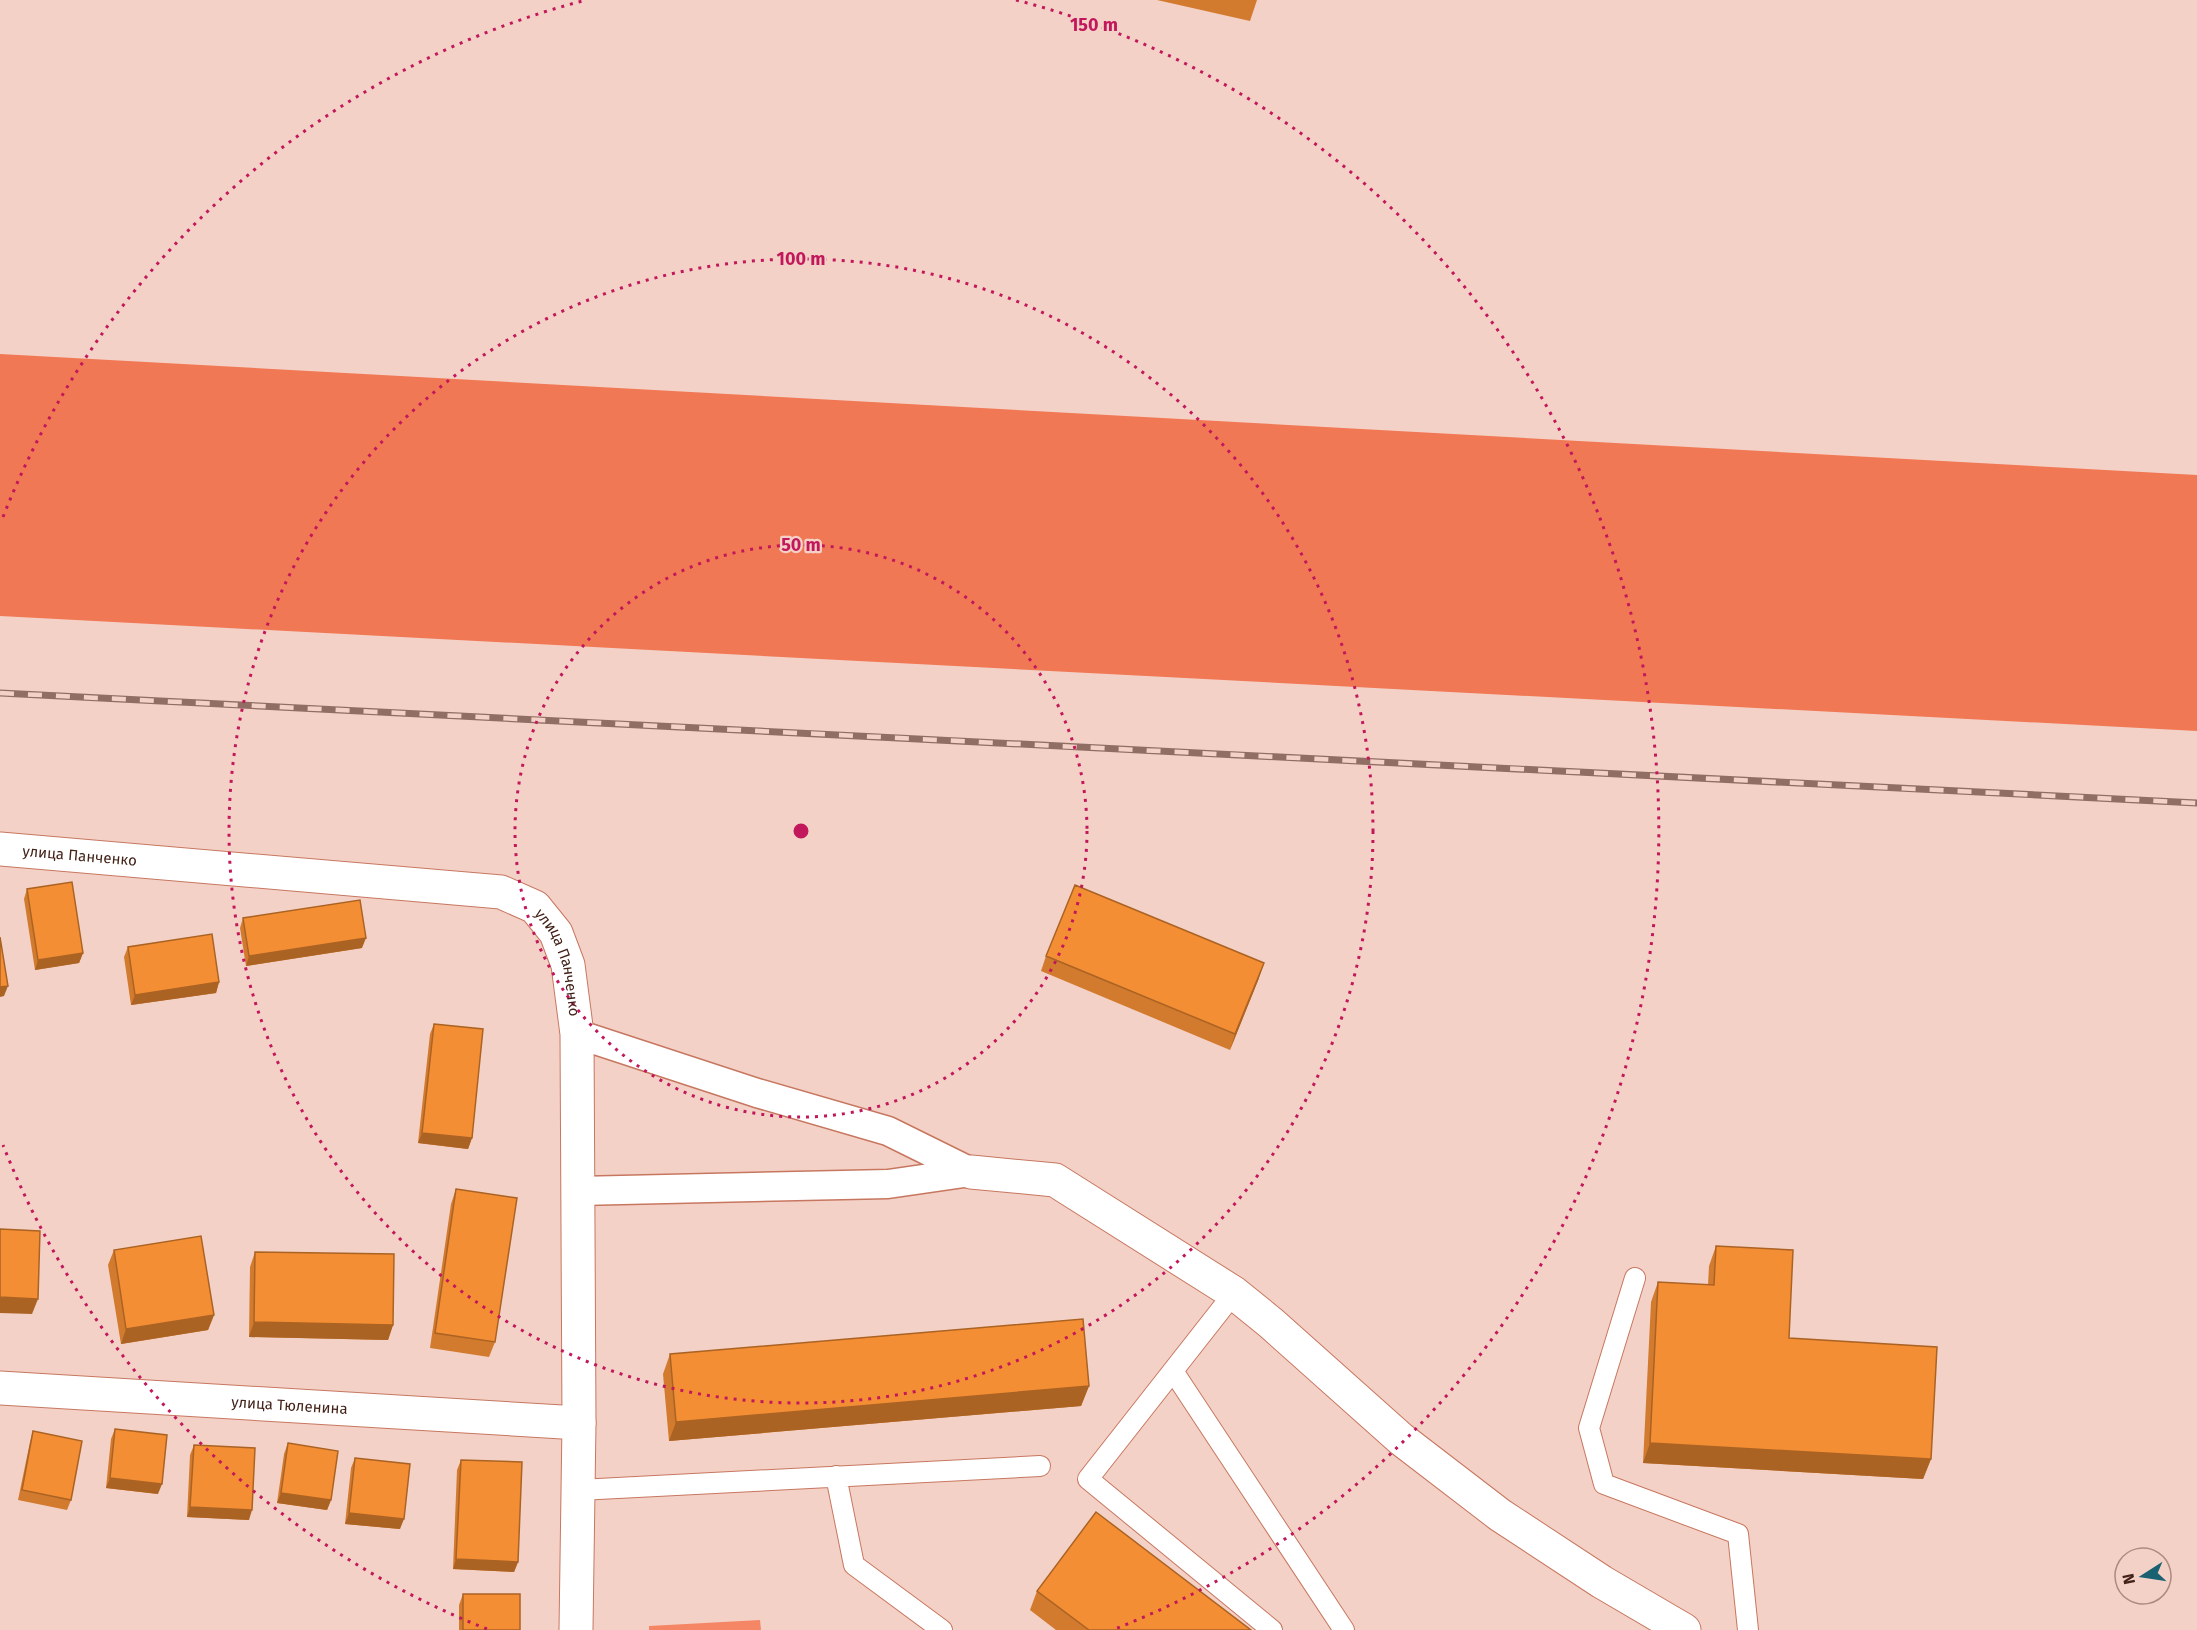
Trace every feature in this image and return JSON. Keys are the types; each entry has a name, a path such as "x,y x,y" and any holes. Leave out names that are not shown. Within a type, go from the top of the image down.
{"street":[{"name":"улица Панченко","path":"0,849 501,892 535,907 556,933 568,965 577,1034 758,1093 888,1131 970,1172"},
{"path":"576,1630 579,1490 577,1034"},
{"path":"578,1191 888,1184 970,1172 1055,1180 1233,1293 1271,1323 1401,1439 1500,1515 1602,1582 1684,1630"},
{"name":"улица Тюленина","path":"0,1388 579,1424"}],"lane":[{"path":"1635,1278 1589,1428 1604,1484 1738,1534 1748,1630"},
{"path":"1233,1293 1088,1479 1272,1630"},
{"path":"1173,1371 1344,1630"},
{"path":"579,1490 1040,1466"},
{"path":"836,1476 854,1565 942,1630"}],"shaded area":[{"path":"0,354 2197,475 2197,731 0,616"},
{"path":"760,1620 761,1630 649,1630 649,1626"}],"building":[{"path":"72,882 83,953 38,960 27,889"},
{"path":"1075,885 1264,963 1235,1034 1046,956"},
{"path":"360,900 366,938 249,956 243,918"},
{"path":"212,934 219,982 135,995 128,947"},
{"path":"0,937 8,986 0,987"},
{"path":"434,1024 483,1029 472,1138 422,1133"},
{"path":"456,1189 517,1198 495,1342 435,1333"},
{"path":"0,1229 40,1231 38,1299 0,1297"},
{"path":"201,1236 214,1315 126,1329 114,1250"},
{"path":"1716,1246 1793,1250 1789,1338 1937,1347 1931,1459 1650,1443 1658,1282 1714,1285"},
{"path":"255,1252 394,1254 393,1325 254,1322"},
{"path":"1083,1319 1089,1386 676,1422 670,1354"},
{"path":"115,1429 167,1435 162,1484 110,1478"},
{"path":"33,1431 82,1441 71,1500 22,1490"},
{"path":"288,1443 338,1451 331,1500 281,1493"},
{"path":"194,1445 255,1448 252,1510 190,1507"},
{"path":"355,1458 410,1464 404,1519 349,1513"},
{"path":"461,1460 522,1462 518,1562 456,1559"},
{"path":"1096,1512 1251,1630 1089,1630 1037,1591"},
{"path":"463,1594 520,1594 520,1630 463,1630"}],"railway":[{"path":"0,693 2197,803"}]}
